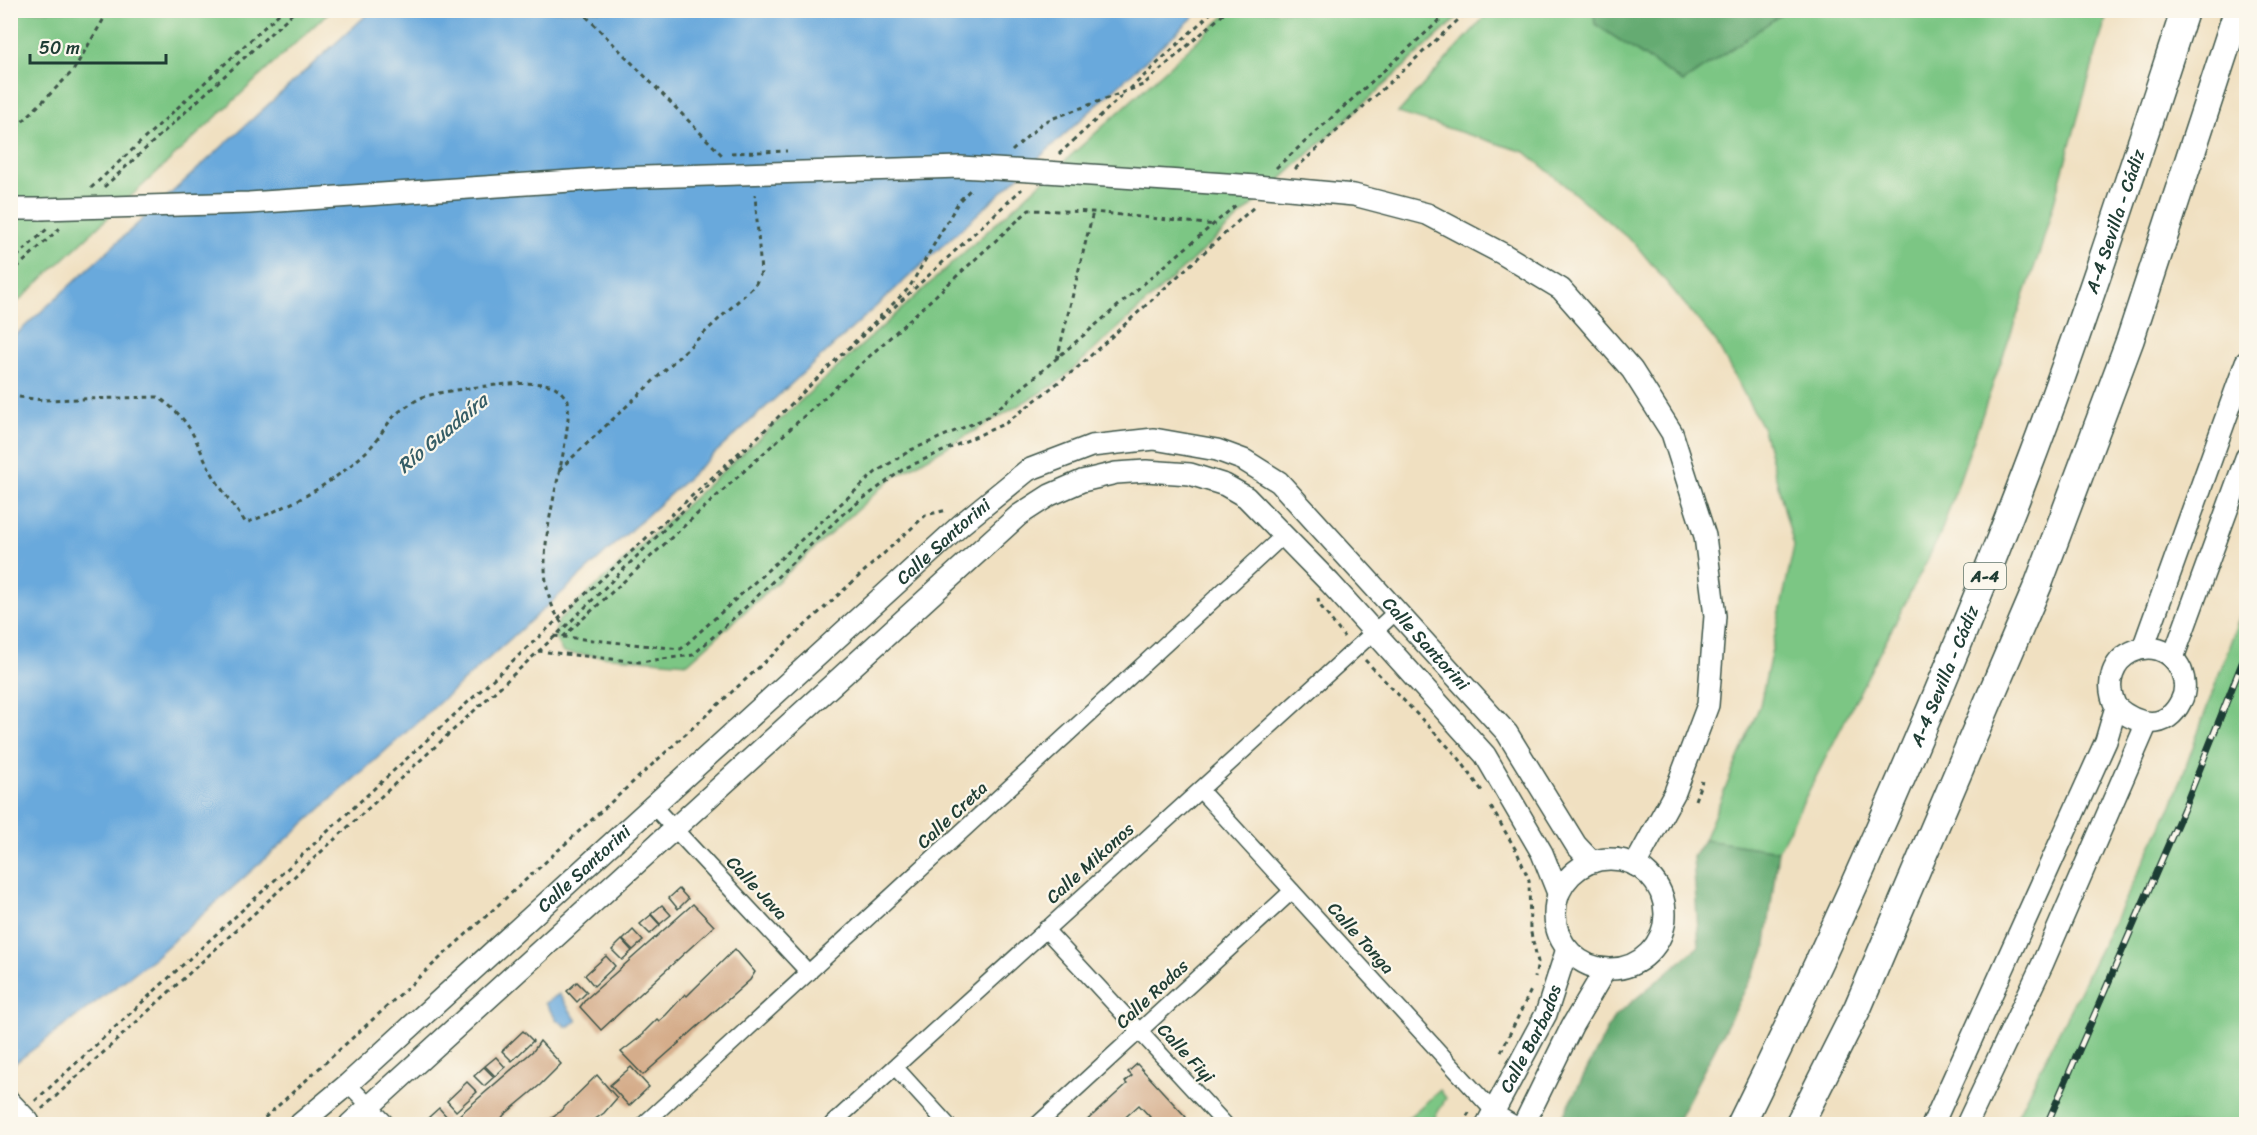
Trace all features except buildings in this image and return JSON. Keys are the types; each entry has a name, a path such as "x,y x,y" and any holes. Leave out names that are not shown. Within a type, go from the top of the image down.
{"highway":[{"name":"A-4 Sevilla - Cádiz","path":"1741,1125 1851,892 1946,675 2027,470 2082,318 2185,10"},
{"path":"1799,1125 1858,1007 2038,585 2130,340 2238,10"}],"street":[{"path":"10,209 48,216 626,178 1050,166 1354,195 1426,214 1503,254 1560,289 1632,370 1672,433 1705,536 1715,616 1708,705 1675,792 1632,856 1616,859 1596,856 1579,867 1558,893 1554,910 1555,927 1567,949 1586,965 1605,970 1624,968 1642,960 1655,947 1664,930 1666,910 1661,892 1632,856"},
{"path":"2144,648 2247,363"},
{"name":"Calle Santorini","path":"300,1125 654,807 971,517 1028,470 1091,446 1154,439 1217,450 1244,460 1279,482 1507,733 1576,845 1596,856"},
{"path":"2172,658 2247,458"},
{"name":"Calle Santorini","path":"350,1125 676,830 1018,515 1050,495 1082,481 1116,473 1146,471 1190,474 1225,485 1246,497 1285,534 1485,755 1542,853 1558,893"},
{"name":"Calle Creta","path":"644,1125 1285,534"},
{"name":"Calle Mikonos","path":"832,1125 1396,610"},
{"path":"2144,648 2159,650 2172,658 2184,677 2182,700 2168,717 2147,723 2130,719 2116,707 2110,695 2109,682 2113,669 2120,659 2144,648"},
{"path":"1933,1125 2106,741 2116,707"},
{"path":"1967,1125 2042,964 2147,723"},
{"name":"Calle Tonga","path":"1200,790 1479,1095 1490,1118 1515,1125"},
{"name":"Calle Java","path":"654,807 809,973"},
{"name":"Calle Rodas","path":"1038,1125 1292,891"},
{"name":"Calle Fiyi","path":"1045,929 1225,1125"},
{"name":"Calle Barbados","path":"1490,1118 1546,1014 1567,949"},
{"name":"Calle Barbados","path":"1524,1125 1572,1026 1605,970"},
{"path":"895,1067 947,1125"},
{"path":"348,1084 387,1125"},
{"path":"10,1098 27,1116"}],"path":[{"path":"10,134 73,71 109,10"},
{"path":"90,189 283,10"},
{"path":"97,194 296,10"},
{"path":"580,10 724,156"},
{"path":"1050,166 1214,10"},
{"path":"1009,154 1043,122 1143,85 1228,10"},
{"path":"538,651 639,662 693,655 845,512 905,468 1006,423 1077,369 1265,186 1451,10"},
{"path":"554,636 681,649 876,472 911,450 988,417 1265,186 1469,10"},
{"path":"27,1116 1027,184"},
{"path":"27,1116 565,627 909,288 959,201 975,185"},
{"path":"558,471 755,285 761,273 756,196 753,190"},
{"path":"563,637 1029,210 1094,212 1216,225"},
{"path":"1056,361 1094,212"},
{"path":"10,263 48,216"},
{"path":"10,274 62,226"},
{"path":"10,396 43,400 158,397 172,407 194,431 216,479 246,523 293,505 317,488 329,484 369,449 400,411 423,398 463,389 532,383 554,386 568,400 570,424 548,520 546,576 550,607 565,627"},
{"path":"258,1125 926,515 955,509"},
{"path":"1330,583 1317,594 1319,604 1354,649 1458,757 1485,796"},
{"path":"1675,792 1694,801 1700,791 1702,780"},
{"path":"1490,806 1517,852 1528,880 1530,929 1538,962 1533,986 1497,1060"},
{"path":"1506,836 1527,826"},
{"path":"1596,856 1632,856"},
{"path":"1462,1125 1479,1095"}],"green space":[{"path":"1594,10 1786,11 1683,82 1595,24"},
{"path":"11,11 330,11 11,308"},
{"path":"1230,11 1465,11 1059,382 891,479 688,663 563,653 554,636 559,620"},
{"path":"1490,11 1594,11 1595,24 1683,82 1786,11 2108,11 2041,248 1940,535 1778,851 1704,840 1760,705 1794,546 1763,429 1716,342 1635,244 1525,152 1398,113"},
{"path":"2246,599 2246,1124 2013,1124 2172,805"},
{"path":"1704,840 1778,851 1765,951 1676,1124 1559,1124 1614,1017 1699,946 1693,857"},
{"path":"1440,1090 1446,1098 1431,1124 1401,1124"}],"water":[{"name":"Río Guadaíra","path":"371,11 1200,11 576,580 154,958 11,1066 10,340"},
{"path":"559,994 577,1021 567,1027 556,1019 545,1003"}],"railway":[{"path":"2047,1124 2185,806 2246,653"}]}
